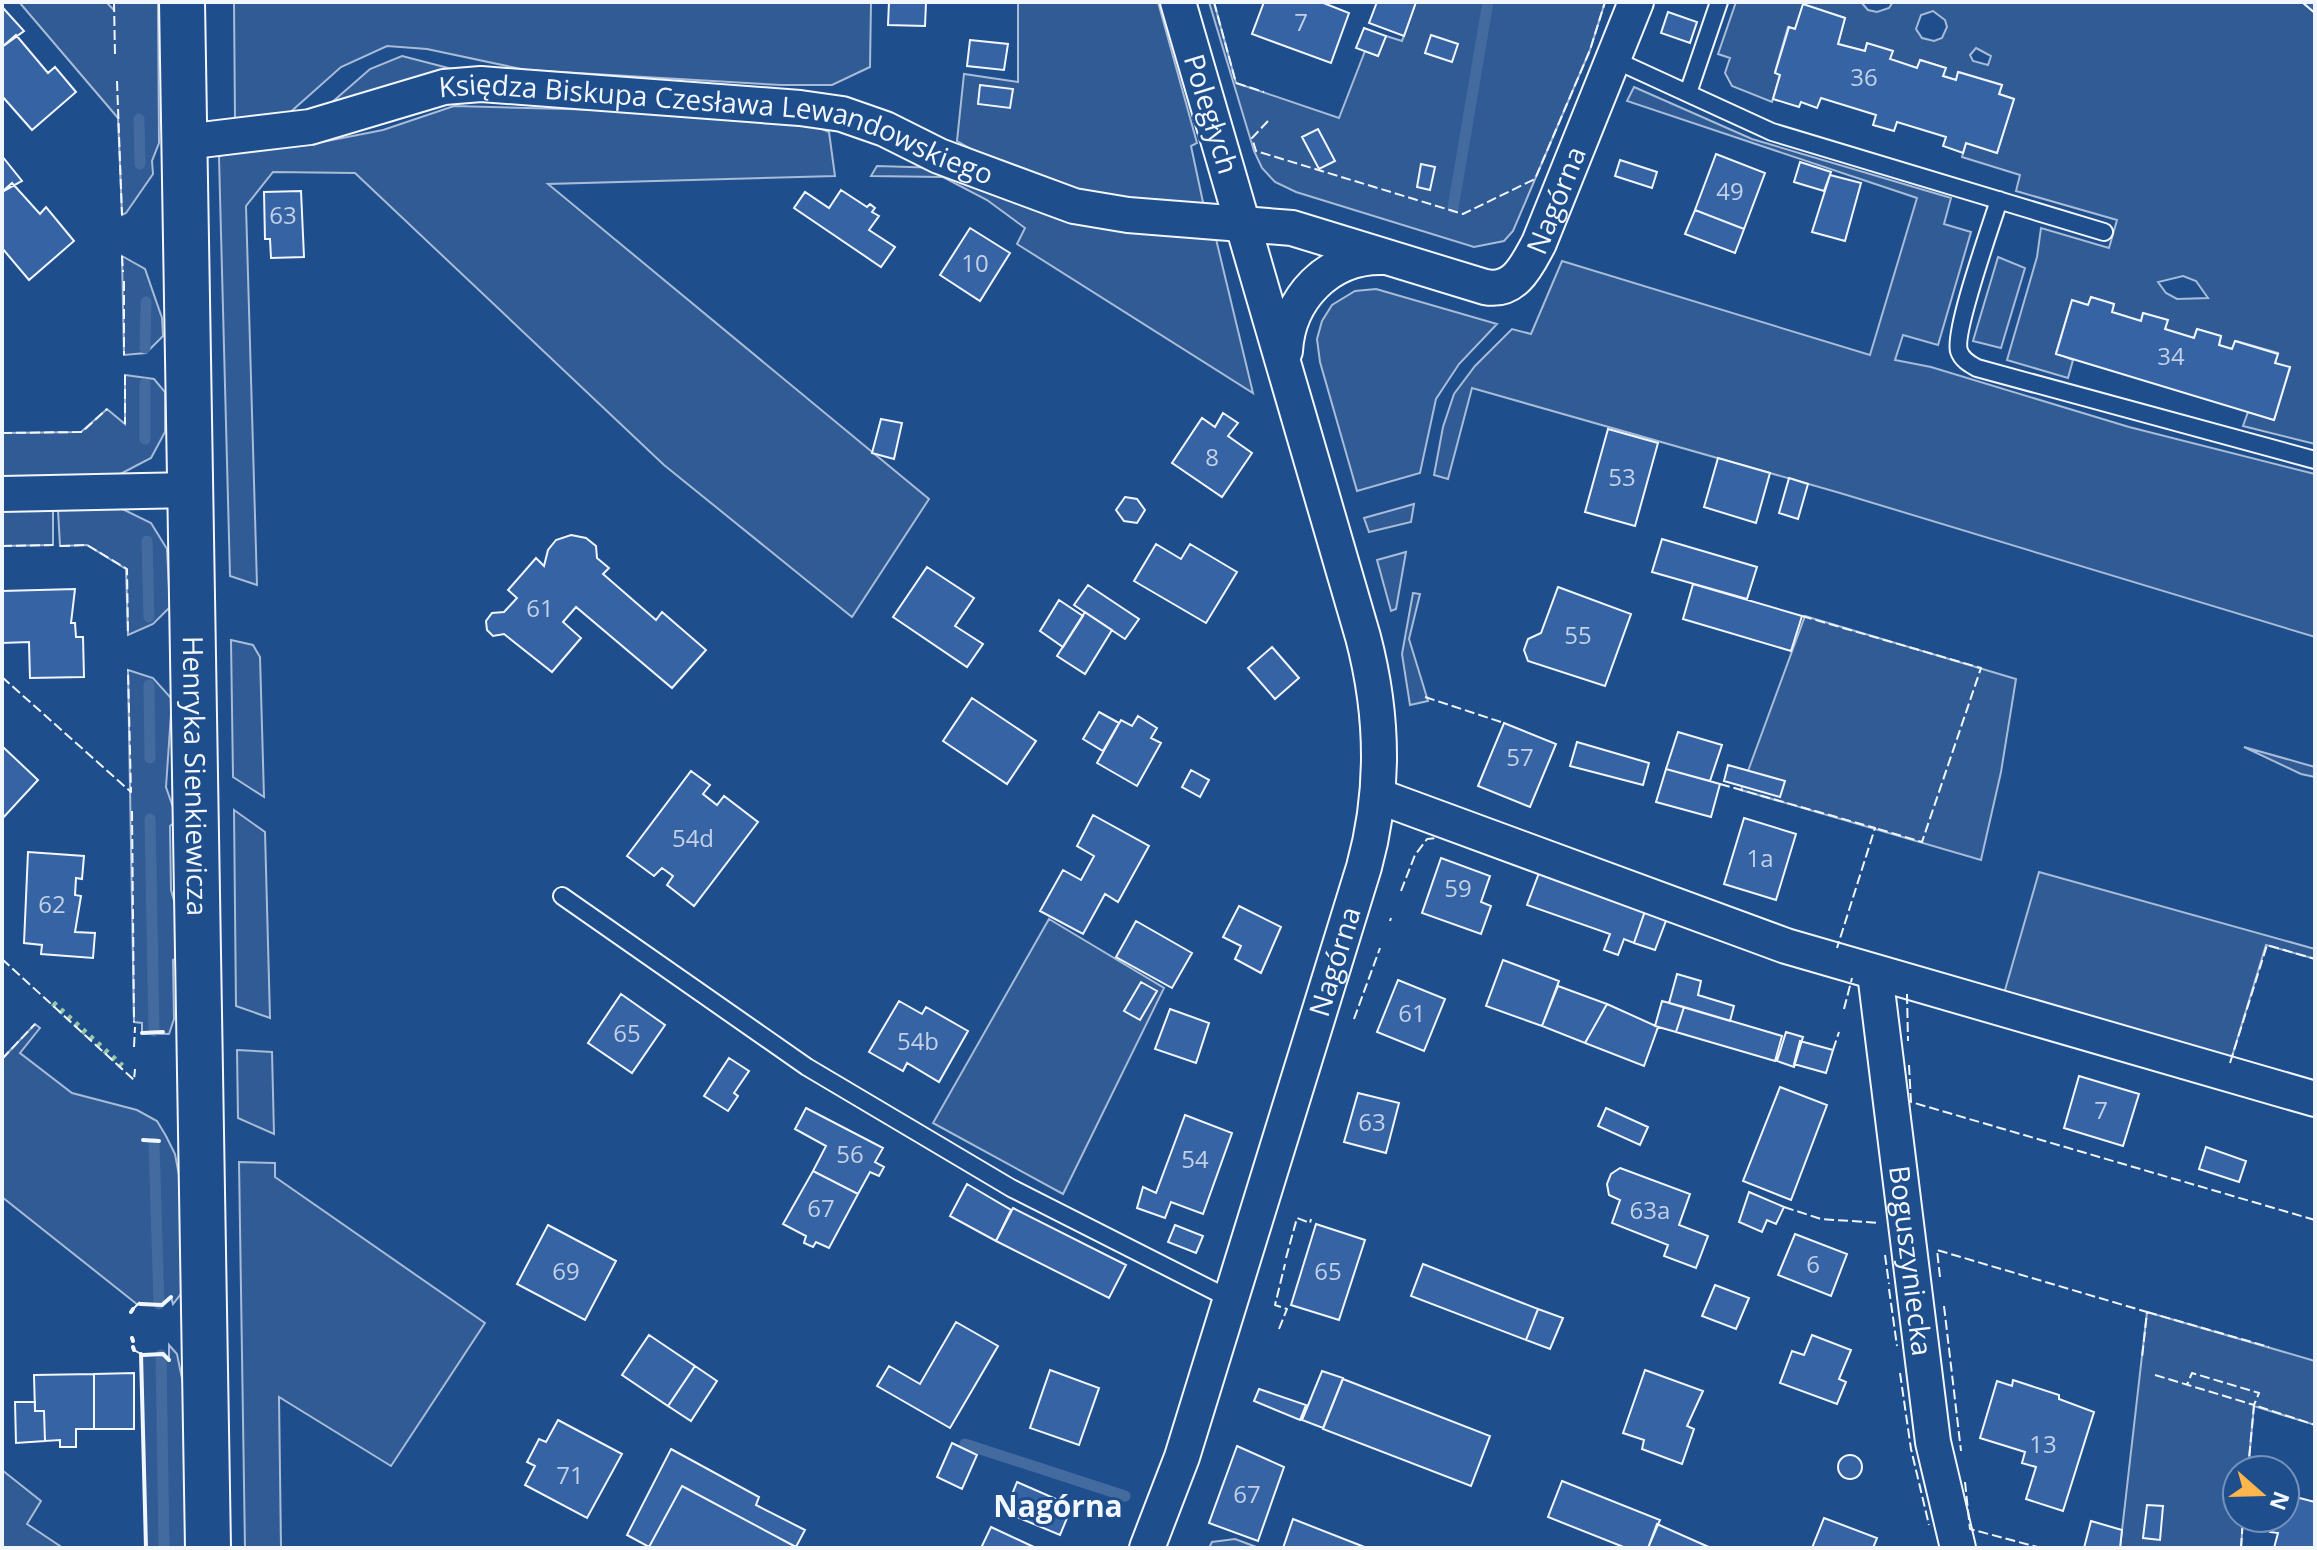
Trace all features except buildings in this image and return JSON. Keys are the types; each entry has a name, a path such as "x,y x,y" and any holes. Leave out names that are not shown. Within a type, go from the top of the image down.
{"street":[{"name":"Henryka Sienkiewicza","path":"182,2 208,1548"},
{"name":"Poległych","path":"1178,2 1245,225"},
{"name":"Nagórna","path":"1147,1548 1182,1457 1232,1300 1364,867 1378,796 1379,728 1368,655 1245,225 1292,228 1492,289 1518,277 1539,243 1636,2"},
{"name":"Księdza Biskupa Czesława Lewandowskiego","path":"185,142 310,127 444,87 481,84 800,108 842,114 885,129 939,156 1074,206 1128,215 1245,225"},
{"name":"Nagórna","path":"1286,363 1286,336 1290,319 1302,298 1323,275 1363,258 1398,259"},
{"path":"2,494 190,490"},
{"path":"1378,796 1677,907 1875,973 2315,1099"},
{"name":"Boguszyniecka","path":"1875,973 1933,1442 1961,1547"}],"lane":[{"path":"1688,93 1719,2"},
{"path":"1615,60 1772,132 2104,232"},
{"path":"1999,200 1961,329 1960,352 1966,361 2027,382 2315,460"},
{"path":"562,896 807,1067 1011,1188 1232,1300"}],"shaded area":[{"path":"19,2 106,2 114,10 114,2 158,2 159,143 152,161 153,174 122,215 118,118"},
{"path":"234,2 871,2 870,67 832,85 781,85 526,70 427,49 387,46 341,67 286,116 235,120"},
{"path":"1018,2 1158,2 1197,143 1191,146 1204,207 1090,197 1005,168 957,141 964,74 1018,82"},
{"path":"1209,2 1214,2 1236,83 1339,118 1365,51 1378,56 1386,36 1402,41 1416,2 1605,2 1590,50 1513,231 1504,241 1474,247 1296,192 1275,182 1262,168 1254,151"},
{"path":"1736,2 1861,2 1868,10 1877,12 1889,8 1893,2 2302,2 2315,13 2315,444 2243,426 2248,412 2274,420 2290,368 2275,363 2278,353 2236,341 2232,349 2219,345 2221,336 2197,329 2194,338 2165,329 2167,320 2143,313 2141,321 2112,312 2114,304 2091,297 2088,305 2072,300 2056,353 2073,360 2068,378 2007,360 2037,257 2041,228 2109,248 2117,220 2016,191 2020,175 1962,157 1966,143 1997,153 2014,99 1999,94 2002,85 1959,72 1956,80 1943,76 1945,68 1921,60 1917,68 1890,59 1867,44 1865,51 1838,44 1845,18 1803,5 1795,29 1788,27 1775,72 1780,75 1772,102 1732,86 1725,73 1730,58 1718,54","holes":["1933,11 1945,20 1947,27 1942,38 1934,41 1922,38 1916,29 1921,15","1976,48 1991,56 1988,65 1973,61 1970,55","2183,276 2196,281 2208,298 2177,299 2166,293 2158,282"]},
{"path":"402,56 483,77 322,111 370,69"},
{"path":"1634,87 1752,139 1951,198 1944,224 1971,232 1938,345 1903,335 1895,360 1931,367 2129,427 2315,474 2315,637 1840,493 1472,388 1448,479 1434,475 1443,427 1454,394 1475,366 1512,329 1531,334 1562,261 1870,355 1917,198 1627,101"},
{"path":"454,106 788,115 829,132 835,176 548,184 929,499 852,617 664,465 355,173 273,172 246,206 257,585 230,576 219,157 383,130"},
{"path":"877,166 943,168 1216,239 1253,393 1017,244 1025,228 987,200 943,177 871,176"},
{"path":"122,256 145,269 162,318 163,336 146,353 124,355"},
{"path":"1998,257 2025,268 2001,348 1973,341"},
{"path":"1376,289 1497,324 1459,364 1436,399 1420,473 1357,491 1320,362 1317,339 1322,321 1332,305 1355,291"},
{"path":"125,375 154,379 165,392 165,432 151,458 107,481 2,484 2,433 81,432 107,409 125,424"},
{"path":"108,502 151,523 167,549 170,607 153,624 128,635 126,569 87,545 60,546 58,510 53,511 53,545 2,546 2,504"},
{"path":"1414,504 1411,522 1369,532 1364,518"},
{"path":"1406,552 1396,609 1391,611 1377,560"},
{"path":"1413,593 1420,594 1409,639 1428,701 1410,705 1402,654"},
{"path":"1805,616 2016,679 2001,772 1981,860 1741,790"},
{"path":"231,640 253,645 260,657 264,797 233,777"},
{"path":"128,670 153,678 172,699 166,787 175,813 175,822 170,826 171,890 178,914 178,957 173,960 174,1019 169,1034 142,1033 142,1023 134,1022"},
{"path":"2244,747 2315,767 2315,777 2301,774"},
{"path":"234,810 265,832 270,1018 236,1006"},
{"path":"2039,872 2315,949 2315,959 2266,945 2230,1063 2003,997"},
{"path":"1049,919 1164,988 1063,1194 933,1123"},
{"path":"35,1024 40,1028 20,1053 72,1093 137,1110 157,1121 175,1154 182,1191 184,1290 173,1304 171,1297 162,1305 138,1305 2,1197 2,1059"},
{"path":"237,1050 272,1052 274,1134 238,1118"},
{"path":"239,1162 275,1163 275,1177 485,1323 391,1466 279,1397 281,1548 245,1548"},
{"path":"2147,1312 2315,1361 2315,1425 2254,1406 2250,1454 2221,1454 2221,1534 2242,1534 2241,1548 2120,1548"},
{"path":"169,1345 177,1354 186,1398 188,1548 146,1548 141,1354 163,1354 169,1359"},
{"path":"2,1470 41,1501 27,1524 63,1548 2,1548"},
{"path":"1235,1539 1259,1548 1209,1548 1212,1542"}],"waterway":[{"path":"1453,208 1488,2"},
{"path":"139,119 140,164"},
{"path":"145,348 146,302"},
{"path":"145,384 145,439"},
{"path":"147,541 149,617"},
{"path":"149,685 150,758"},
{"path":"150,819 154,1031"},
{"path":"154,1143 159,1304"},
{"path":"161,1355 164,1548"},
{"path":"965,1444 1125,1496"}],"hedge":[{"path":"53,1003 122,1066"}],"fence":[{"path":"114,2 115,55"},
{"path":"1214,2 1236,83 1264,92"},
{"path":"1268,121 1252,138 1256,151 1463,214 1535,179 1590,50 1605,2"},
{"path":"117,81 122,215"},
{"path":"122,256 123,272"},
{"path":"124,281 124,355"},
{"path":"125,375 125,424"},
{"path":"2,433 82,432 107,409"},
{"path":"2,546 53,545"},
{"path":"60,546 87,545 127,569 128,635"},
{"path":"1802,616 1981,668 1922,842 1875,828"},
{"path":"2,677 131,792 128,670"},
{"path":"1425,697 1504,723"},
{"path":"1720,784 1875,828 1837,948"},
{"path":"132,811 134,1022"},
{"path":"1401,891 1415,855 1427,839 1436,838"},
{"path":"2230,1063 2267,945 2315,959"},
{"path":"1354,1019 1380,948"},
{"path":"2,959 134,1080 135,1069"},
{"path":"1844,1009 1852,978"},
{"path":"1907,994 1908,1041"},
{"path":"2,1059 35,1024"},
{"path":"134,1047 135,1027"},
{"path":"1833,1050 1839,1032"},
{"path":"1909,1065 1911,1102 2315,1220"},
{"path":"1784,1207 1821,1219 1880,1223"},
{"path":"1286,1258 1297,1218 1310,1223 1311,1219"},
{"path":"1940,1277 1937,1250 2147,1312 2142,1358"},
{"path":"1885,1255 1889,1284"},
{"path":"1279,1329 1287,1309 1275,1305 1285,1264"},
{"path":"1889,1289 1897,1346"},
{"path":"133,1309 140,1302"},
{"path":"1944,1306 1961,1451"},
{"path":"2147,1312 2269,1347"},
{"path":"134,1350 141,1354"},
{"path":"1900,1373 1911,1449 1929,1525"},
{"path":"2155,1375 2254,1405 2259,1393 2192,1373 2187,1385"},
{"path":"2249,1454 2254,1405 2315,1425"},
{"path":"1965,1482 1970,1529 2041,1548"},
{"path":"2241,1548 2242,1534"}],"wall":[{"path":"142,1033 163,1032"},
{"path":"143,1140 159,1141"},
{"path":"141,1304 162,1305 171,1297"},
{"path":"141,1354 146,1548"},
{"path":"143,1355 163,1354 169,1360"}],"district":[{"name":"Nagórna","path":"1058,1507"}]}
